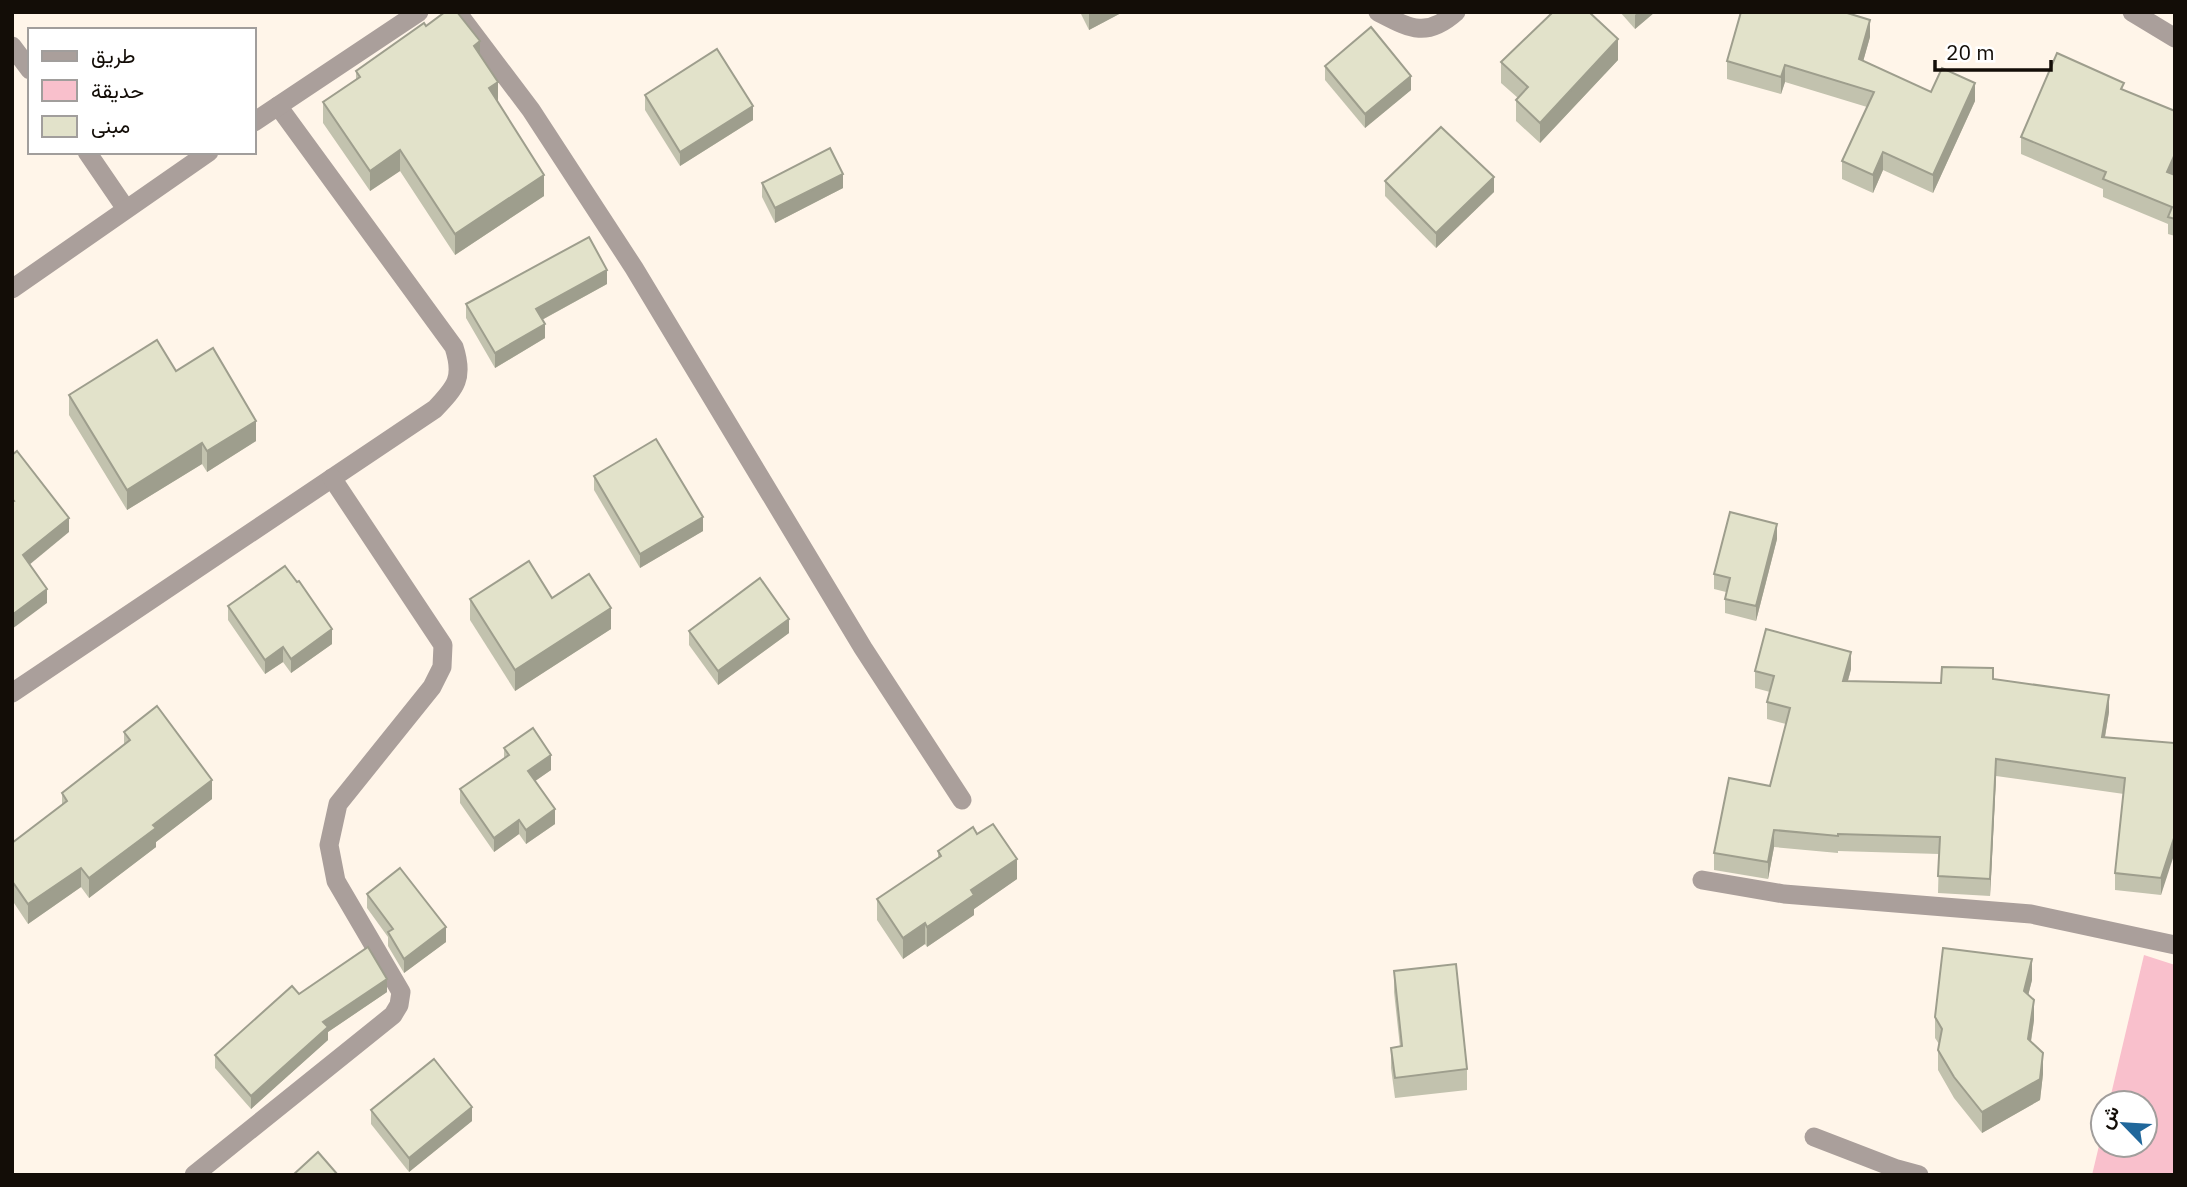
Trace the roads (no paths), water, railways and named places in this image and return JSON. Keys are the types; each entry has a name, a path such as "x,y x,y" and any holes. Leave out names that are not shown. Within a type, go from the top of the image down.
{"street":[{"path":"256,121 419,12"},
{"path":"457,12 531,110 634,268 863,648 962,800"},
{"path":"1378,12 1412,29 1436,27 1456,12"},
{"path":"2132,12 2175,38"},
{"path":"12,46 28,68"},
{"path":"12,693 435,409 451,391 460,368 454,347 278,106"},
{"path":"88,154 126,209"},
{"path":"12,289 206,154"},
{"path":"194,1175 393,1015 399,1005 401,992 336,881 329,845 338,804 432,687 442,667 443,645 332,478"},
{"path":"1702,880 1784,894 2031,914 2175,945"},
{"path":"1814,1136 1919,1175"}]}
